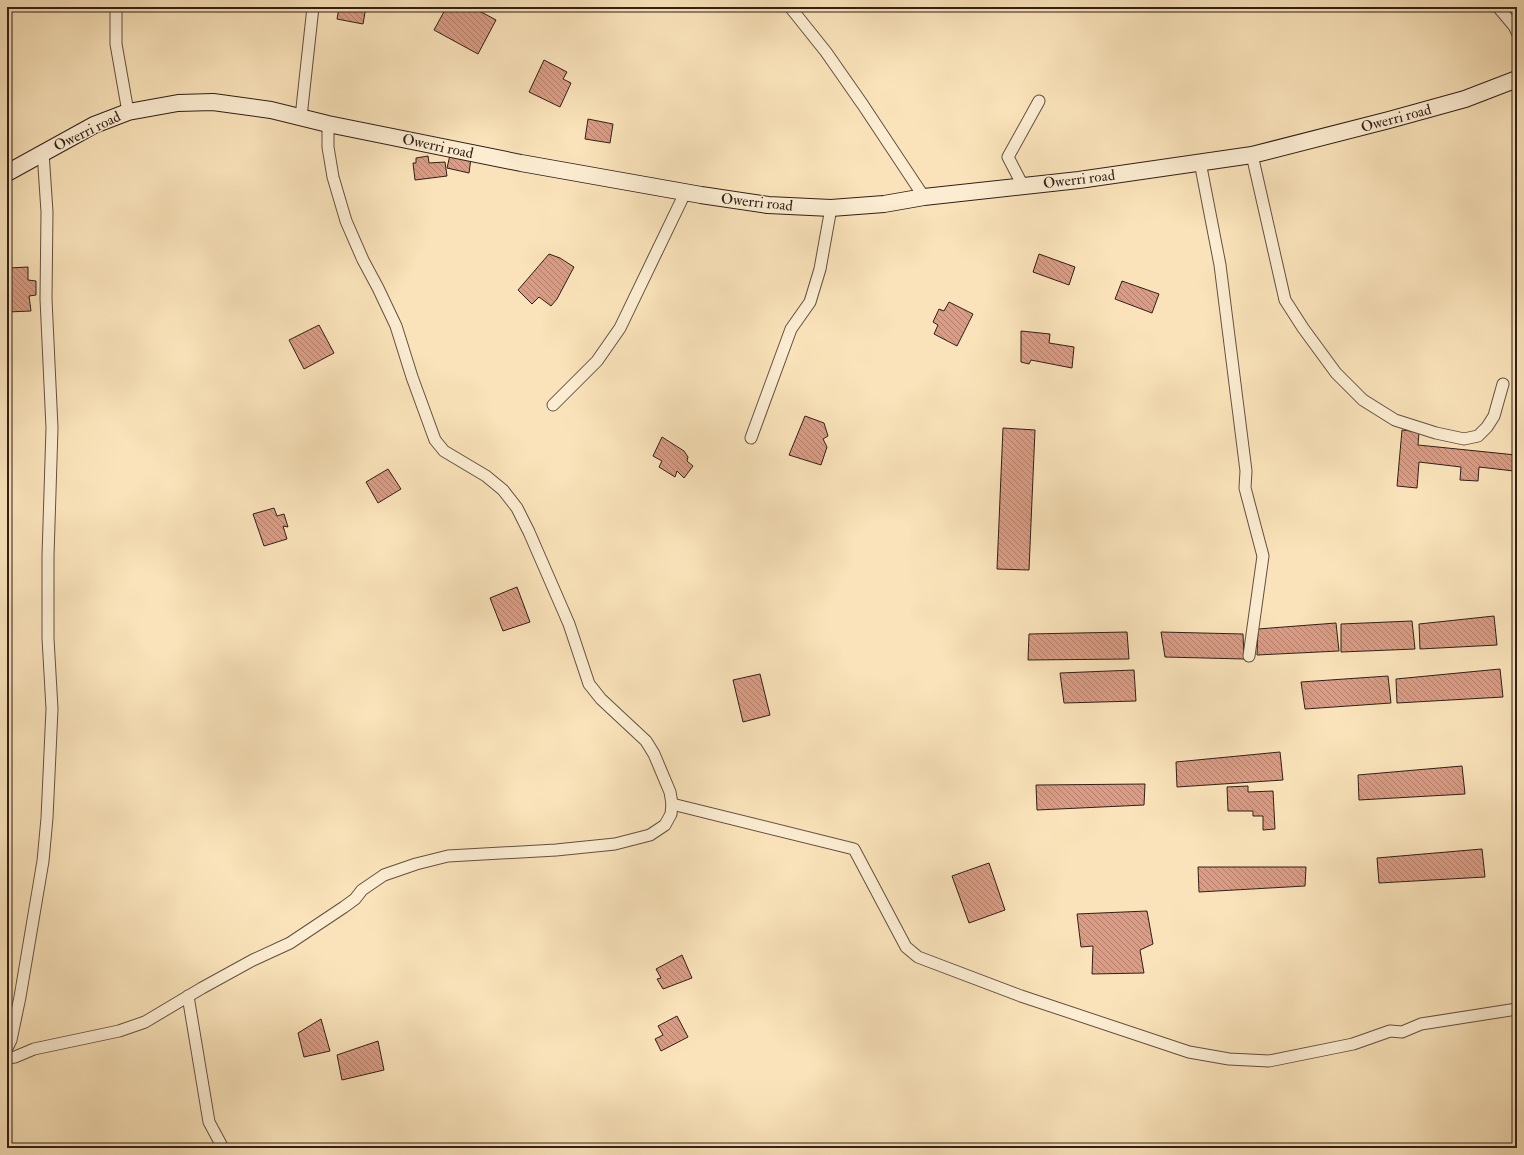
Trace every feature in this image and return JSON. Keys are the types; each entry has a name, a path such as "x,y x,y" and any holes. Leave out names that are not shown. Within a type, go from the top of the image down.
{"main road":[{"name":"Owerri road","path":"7,173 94,125 128,112 178,103 213,102 271,110 328,124 521,163 685,192 768,204 831,208 884,204 1079,180 1252,155 1457,101 1517,79"}],"street":[{"path":"116,7 116,44 128,112"},
{"path":"301,117 313,7"},
{"path":"790,7 830,58 924,198"},
{"path":"1498,7 1514,26 1517,32"},
{"path":"1024,186 1008,157 1039,101"},
{"path":"44,152 47,212 46,299 52,428 48,556 48,638 52,709 47,818 43,861 9,1044 11,1057 34,1048 119,1031 145,1022 253,960 290,943 344,907 355,899 362,890 384,876 416,864 448,856 556,850 615,844 650,835 665,825 671,814 672,804 665,777 646,741 601,699 589,684 569,624 517,508 503,490 486,476 444,451 435,440 412,377 396,326 363,260 346,220 333,177 328,147 328,124"},
{"path":"1252,155 1285,300 1303,328 1336,373 1363,400 1395,420 1436,433 1464,439 1478,436 1487,427 1494,416 1503,384"},
{"path":"1200,162 1220,265 1246,471 1245,488 1263,556 1249,656"},
{"path":"553,405 597,361 620,328 685,192"},
{"path":"751,438 791,329 810,302 820,269 831,208"},
{"path":"672,804 854,849 906,947 918,956 1021,996 1189,1052 1229,1059 1269,1061 1353,1044 1390,1031 1402,1032 1421,1024 1517,1009"},
{"path":"188,996 209,1122 222,1148"}],"building":[{"path":"343,7 366,7 363,24 337,19 339,8 343,9"},
{"path":"457,7 472,7 496,20 478,54 434,30 446,8 453,11"},
{"path":"708,7 721,7 719,12"},
{"path":"544,60 567,72 563,79 571,83 560,107 529,92"},
{"path":"588,119 613,124 610,143 585,139"},
{"path":"450,155 471,158 469,173 447,168"},
{"path":"428,156 429,163 445,162 447,176 415,180 413,163 416,163 416,158"},
{"path":"549,254 560,258 574,267 557,299 551,306 539,297 532,304 518,290"},
{"path":"1039,254 1075,267 1069,285 1033,272"},
{"path":"28,267 28,280 36,281 36,295 29,296 31,311 7,312 7,271 9,268"},
{"path":"1122,281 1159,294 1152,313 1115,299"},
{"path":"949,302 973,314 957,346 934,334 938,325 933,322 939,309 944,311"},
{"path":"319,325 334,353 304,369 289,340"},
{"path":"1021,331 1050,334 1049,343 1074,347 1072,368 1031,360 1029,364 1021,362"},
{"path":"805,416 824,423 828,436 823,439 827,447 821,465 789,455"},
{"path":"1003,428 1035,430 1029,570 997,569"},
{"path":"1402,430 1419,432 1418,445 1516,455 1514,471 1479,467 1478,481 1460,480 1461,467 1419,462 1417,488 1397,486"},
{"path":"662,437 684,451 688,457 687,461 693,466 684,478 677,471 675,477 659,467 662,461 653,456"},
{"path":"388,469 401,489 378,503 366,482"},
{"path":"274,508 277,516 284,514 288,527 283,526 287,539 264,546 253,514"},
{"path":"517,587 530,622 503,631 490,598"},
{"path":"1494,616 1497,645 1420,649 1419,624"},
{"path":"1412,621 1415,649 1341,652 1341,624"},
{"path":"1336,623 1339,651 1257,655 1258,629"},
{"path":"1127,632 1129,659 1028,660 1029,634"},
{"path":"1161,632 1243,634 1244,659 1165,657"},
{"path":"1500,669 1503,697 1397,703 1396,679"},
{"path":"1134,670 1136,701 1064,703 1060,673"},
{"path":"760,674 770,715 743,722 733,680"},
{"path":"1388,676 1391,703 1305,709 1301,682"},
{"path":"1280,752 1283,780 1177,787 1176,762"},
{"path":"1462,766 1465,794 1359,800 1358,775"},
{"path":"1145,784 1144,805 1037,810 1036,785"},
{"path":"1248,786 1248,792 1273,791 1275,829 1263,830 1263,816 1253,816 1253,811 1228,811 1227,787"},
{"path":"1482,849 1485,877 1379,883 1377,858"},
{"path":"989,863 1005,910 969,923 952,876"},
{"path":"1198,867 1306,867 1305,886 1199,892"},
{"path":"1147,911 1153,944 1140,950 1144,973 1092,974 1093,946 1081,947 1077,914"},
{"path":"682,955 692,978 663,989 657,979 661,978 656,969"},
{"path":"677,1016 688,1037 661,1051 655,1039 663,1035 658,1026"},
{"path":"321,1019 330,1051 304,1057 298,1033"},
{"path":"378,1041 384,1070 342,1080 337,1055"}]}
